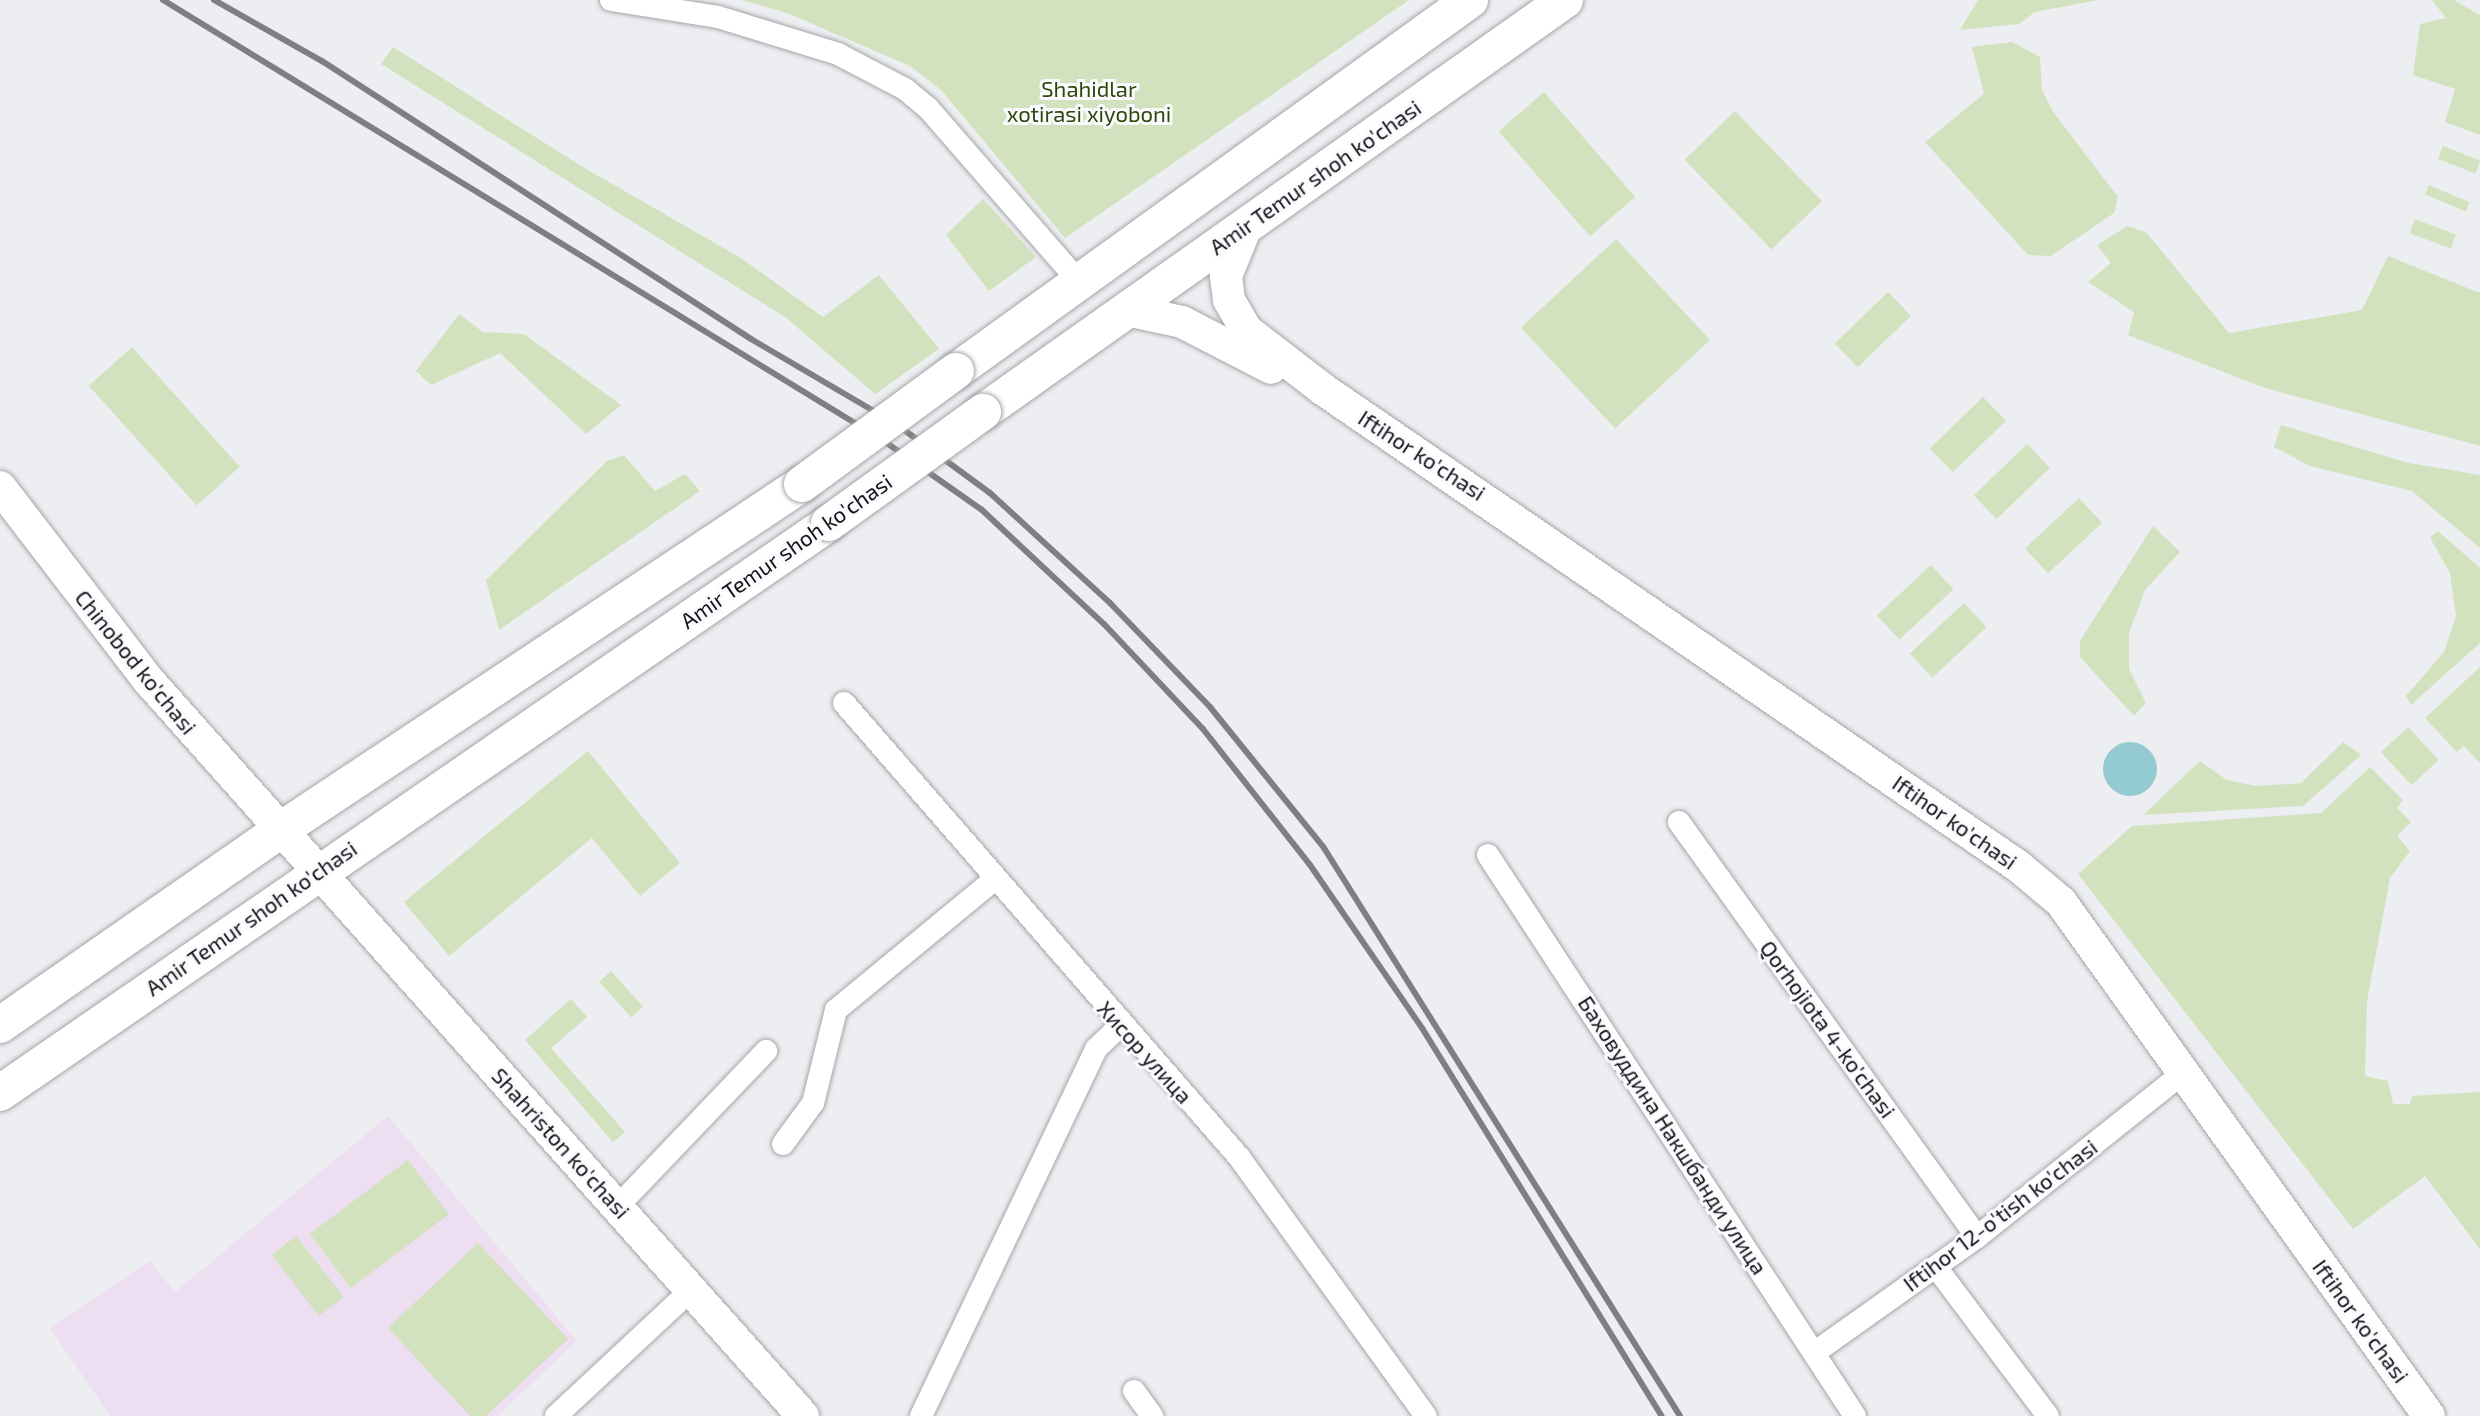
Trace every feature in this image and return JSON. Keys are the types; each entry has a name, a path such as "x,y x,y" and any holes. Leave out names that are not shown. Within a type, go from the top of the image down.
{"main road":[{"name":"Amir Temur shoh ko'chasi","path":"0,1025 282,829 802,484 1470,0"},
{"name":"Amir Temur shoh ko'chasi","path":"0,1093 318,871 829,523 1565,0"},
{"name":"Iftihor ko'chasi","path":"1247,225 1227,266 1232,308 1246,330 1324,390 1493,501 2047,888 2090,938 2429,1416"},
{"name":"Iftihor ko'chasi","path":"1127,310 1182,322 1324,390"},
{"name":"Chinobod ko'chasi","path":"0,487 149,681 318,871"},
{"name":"Shahriston ko'chasi","path":"318,871 628,1196 691,1290 803,1416"},
{"path":"87,964 122,1007"}],"street":[{"path":"611,0 676,7 730,21 838,54 905,89 948,130 1080,283"},
{"name":"Хисор улица","path":"844,703 1287,1218 1426,1416"},
{"name":"Qorhojiota 4-ko'chasi","path":"1679,822 1977,1237"},
{"name":"Баховуддина Накшбанди улица","path":"1488,855 1855,1416"},
{"path":"783,1144 813,1103 836,1010 995,879"},
{"path":"921,1416 1096,1049 1120,1026"},
{"path":"628,1196 766,1051"},
{"name":"Iftihor 12-o'tish ko'chasi","path":"1814,1353 1977,1237 2183,1073"},
{"path":"1936,1267 2048,1416"},
{"path":"556,1416 691,1290"},
{"path":"1134,1391 1152,1416"}],"shaded area":[{"path":"388,1116 577,1341 497,1416 110,1416 50,1328 150,1261 175,1292"}],"green space":[{"name":"Shahidlar xotirasi xiyoboni","path":"742,0 1409,0 1065,238 941,90 910,66 787,13"},
{"path":"1978,0 2098,0 2035,12 2019,24 1960,30"},
{"path":"2432,0 2454,0 2480,15 2480,135 2445,122 2455,89 2413,75 2420,24 2446,18"},
{"path":"2012,42 2040,57 2042,90 2054,113 2118,197 2114,213 2051,256 2028,255 1925,142 1984,94 1972,47"},
{"path":"393,47 581,166 741,258 823,317 879,275 939,349 875,394 785,317 381,64"},
{"path":"1544,92 1635,197 1590,236 1499,131"},
{"path":"1735,111 1822,201 1771,250 1685,160"},
{"path":"2443,146 2480,160 2475,173 2438,159"},
{"path":"2429,185 2470,202 2466,211 2425,194"},
{"path":"983,199 1036,257 989,291 946,235"},
{"path":"2415,219 2456,235 2451,249 2410,233"},
{"path":"2128,226 2147,233 2229,333 2362,310 2388,256 2480,293 2480,446 2265,388 2128,335 2134,312 2088,282 2111,263 2097,245"},
{"path":"1616,239 1710,340 1615,429 1521,328"},
{"path":"1888,292 1911,316 1858,367 1835,343"},
{"path":"459,314 483,332 524,334 621,405 586,434 500,353 431,385 416,371"},
{"path":"132,347 240,467 197,505 89,386"},
{"path":"1983,397 2006,421 1953,472 1930,448"},
{"path":"2281,425 2409,463 2480,475 2480,548 2412,491 2310,466 2274,447"},
{"path":"2027,444 2050,468 1997,519 1974,495"},
{"path":"624,455 655,491 685,474 700,491 499,630 486,580 607,461"},
{"path":"2079,498 2102,523 2048,573 2025,548"},
{"path":"2153,526 2180,552 2145,590 2129,633 2129,669 2146,703 2134,716 2080,657 2080,641"},
{"path":"2438,531 2480,568 2480,643 2411,705 2406,696 2444,652 2456,616 2450,573 2430,538"},
{"path":"1931,565 1954,589 1899,640 1877,615"},
{"path":"1964,603 1987,627 1932,678 1910,653"},
{"path":"2480,667 2479,762 2464,746 2457,752 2425,718"},
{"path":"2408,727 2439,760 2412,785 2381,752"},
{"path":"2343,742 2361,755 2303,806 2143,815 2200,761 2227,780 2256,786 2301,783"},
{"path":"588,751 680,863 640,896 592,838 449,956 404,902"},
{"path":"2370,767 2403,800 2397,808 2411,822 2397,836 2410,851 2390,878 2367,1001 2365,1076 2388,1081 2393,1104 2410,1104 2412,1096 2480,1092 2480,1249 2425,1176 2353,1229 2078,874 2132,826 2321,813"},
{"path":"611,971 643,1007 631,1017 599,982"},
{"path":"571,999 587,1017 551,1048 625,1132 613,1142 525,1040"},
{"path":"408,1160 449,1214 351,1288 310,1234"},
{"path":"296,1236 343,1297 319,1316 272,1255"},
{"path":"478,1243 568,1339 486,1416 470,1416 388,1328"}],"water":[{"path":"2130,742 2149,750 2157,769 2149,788 2130,796 2111,788 2103,769 2111,750"}],"railway":[{"path":"163,0 881,439 982,510 1104,624 1203,729 1310,865 1422,1028 1662,1416"},
{"path":"214,0 322,61 751,339 896,424 990,493 1110,603 1210,707 1324,848 1680,1416"}]}
